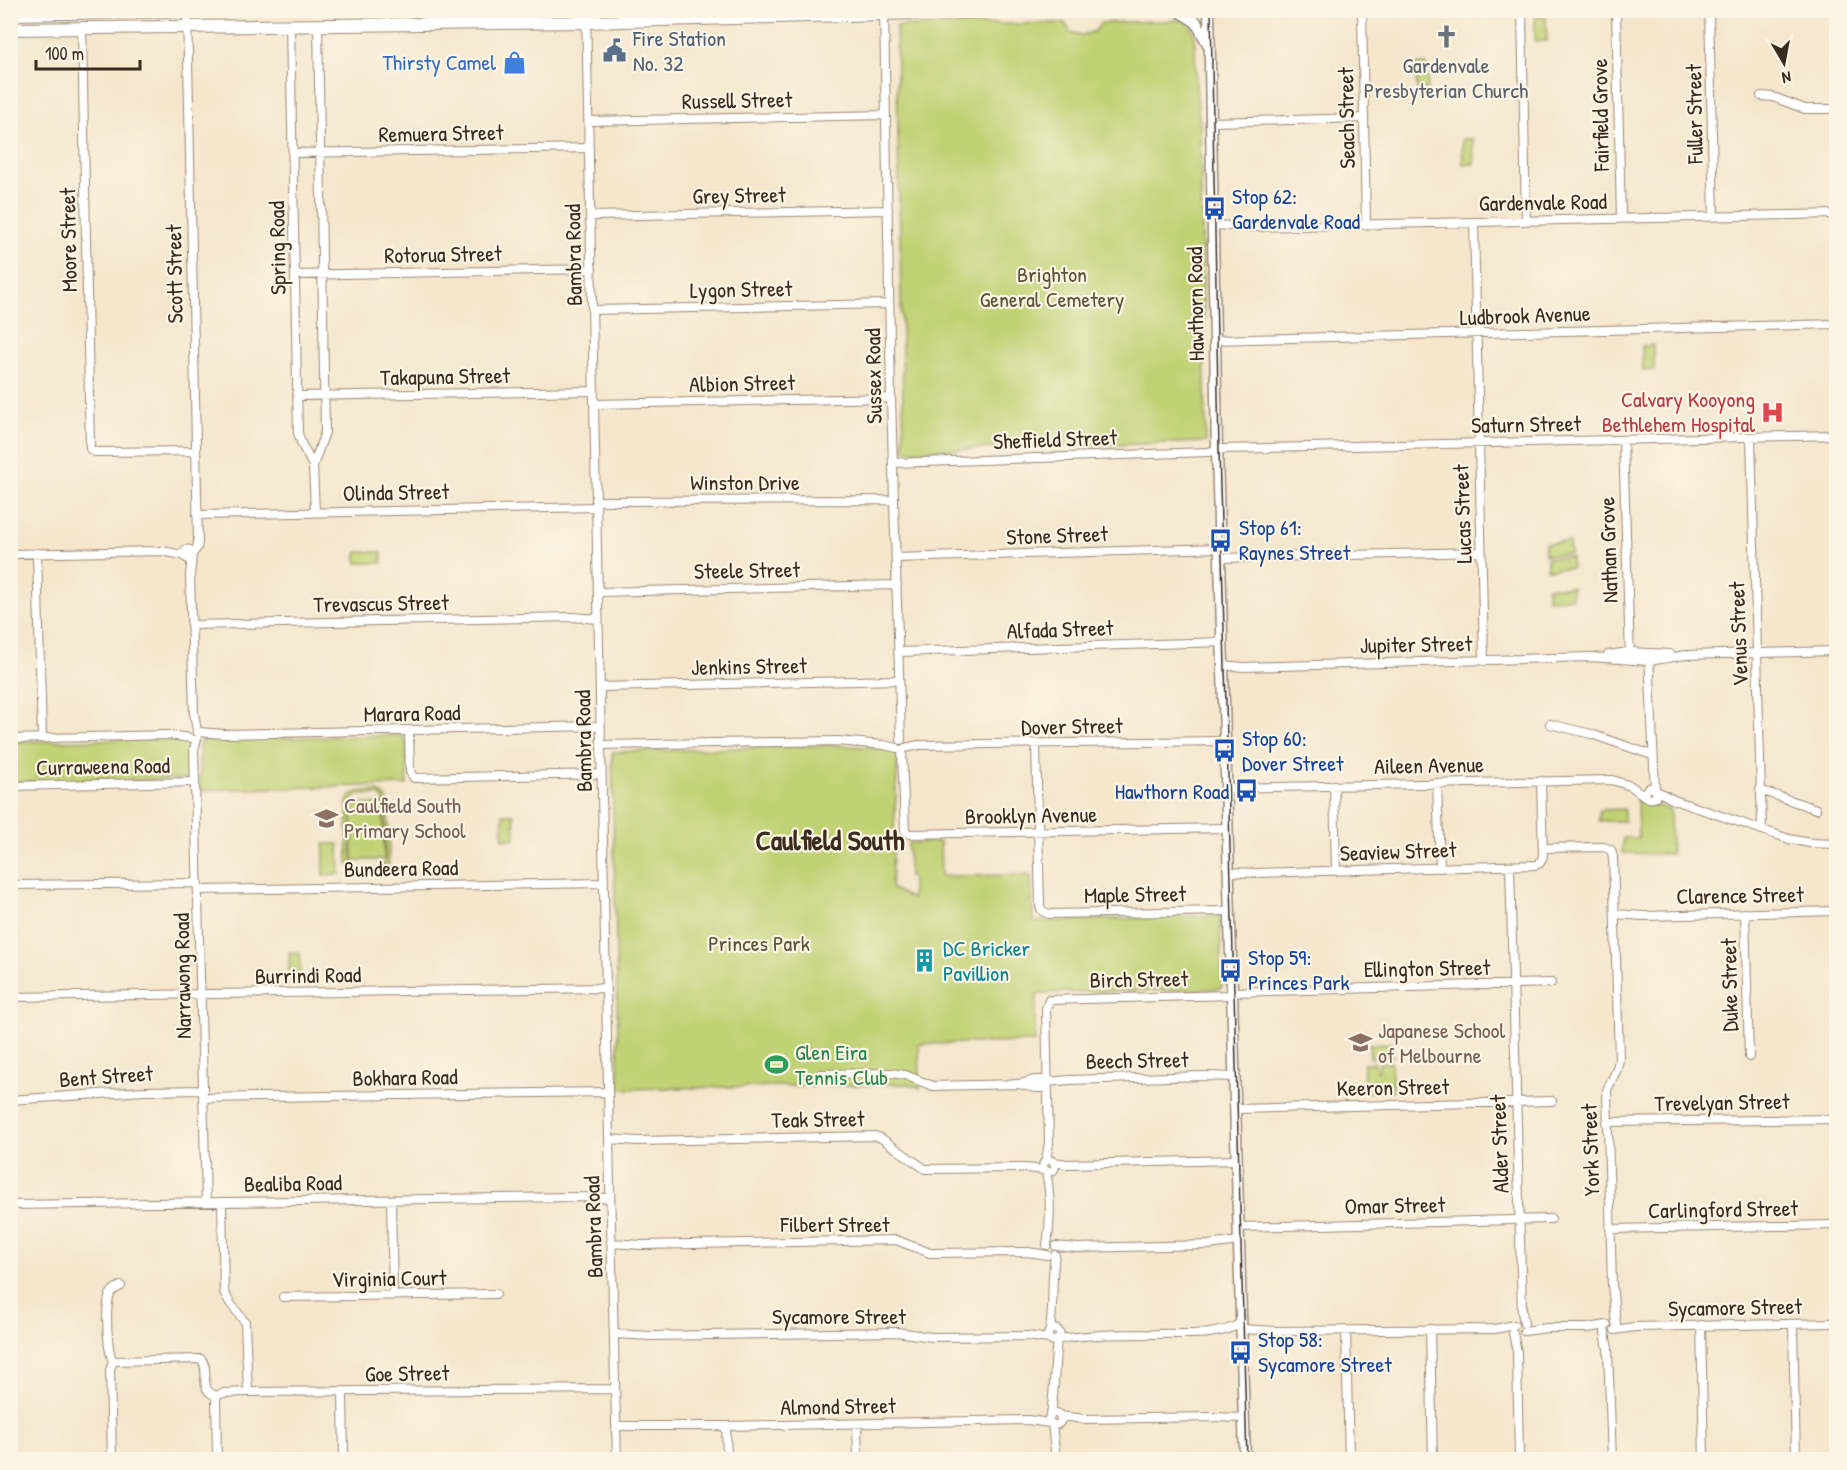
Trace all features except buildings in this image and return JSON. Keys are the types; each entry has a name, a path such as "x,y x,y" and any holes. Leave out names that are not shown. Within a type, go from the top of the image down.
{"highway":[{"path":"10,14 234,10"},
{"path":"10,29 318,25 461,17 1027,10"}],"main road":[{"path":"1177,10 1196,22 1210,48"},
{"name":"Hawthorn Road","path":"1209,10 1217,451 1245,1460"}],"street":[{"name":"Seach Street","path":"1362,10 1366,224"},
{"path":"1522,10 1526,221"},
{"name":"Fairfield Grove","path":"1616,10 1621,218"},
{"name":"Fuller Street","path":"1709,10 1714,216"},
{"name":"Scott Street","path":"187,11 197,515 197,535 188,554"},
{"name":"Sussex Road","path":"884,12 898,680 906,832"},
{"name":"Bambra Road","path":"586,16 617,1460"},
{"name":"Spring Road","path":"291,25 300,439 313,466 315,512"},
{"name":"Spring Road","path":"313,466 324,437 318,25"},
{"name":"Moore Street","path":"82,28 91,450 95,452 195,451"},
{"path":"1761,96 1773,96 1805,109 1836,109"},
{"name":"Russell Street","path":"589,121 886,115"},
{"path":"1211,122 1364,118"},
{"name":"Remuera Street","path":"293,153 590,148"},
{"name":"Grey Street","path":"591,216 888,210"},
{"name":"Gardenvale Road","path":"1213,229 1835,214"},
{"name":"Lucas Street","path":"1473,222 1484,661"},
{"name":"Rotorua Street","path":"296,275 592,269"},
{"name":"Lygon Street","path":"592,310 890,304"},
{"name":"Ludbrook Avenue","path":"1215,340 1836,324"},
{"name":"Takapuna Street","path":"298,396 594,391"},
{"name":"Albion Street","path":"594,404 891,398"},
{"name":"Saturn Street","path":"1217,451 1836,435"},
{"name":"Venus Street","path":"1751,437 1761,830"},
{"name":"Nathan Grove","path":"1623,440 1629,655"},
{"name":"Sheffield Street","path":"893,463 1217,451"},
{"name":"Winston Drive","path":"596,504 894,500"},
{"name":"Olinda Street","path":"197,515 596,504"},
{"path":"10,554 162,551 188,554 194,735"},
{"name":"Stone Street","path":"896,558 1481,552"},
{"path":"37,553 42,738"},
{"name":"Steele Street","path":"598,592 897,585"},
{"name":"Trevascus Street","path":"192,625 598,617"},
{"name":"Alfada Street","path":"898,652 1223,642"},
{"name":"Jupiter Street","path":"1223,667 1629,655 1649,657 1834,650"},
{"path":"1649,657 1653,774 1650,792"},
{"name":"Jenkins Street","path":"600,687 898,680"},
{"path":"1550,724 1591,734 1652,755"},
{"name":"Marara Road","path":"10,739 600,726"},
{"path":"409,731 410,772 414,778 601,774"},
{"name":"Narrawong Road","path":"194,735 206,1202"},
{"name":"Dover Street","path":"601,745 837,741 919,746 1226,741"},
{"path":"1036,744 1038,832"},
{"name":"Aileen Avenue","path":"1227,788 1612,780 1799,842 1836,844"},
{"path":"1541,781 1543,848"},
{"name":"Curraweena Road","path":"10,786 195,782"},
{"path":"1437,783 1440,868"},
{"path":"1334,786 1336,871"},
{"path":"1760,790 1816,809"},
{"name":"Brooklyn Avenue","path":"906,832 915,835 1228,828"},
{"name":"Maple Street","path":"1038,832 1040,906 1042,911 1049,914 1230,911"},
{"name":"York Street","path":"1543,848 1604,847 1611,850 1614,858 1619,1059 1617,1069 1607,1087 1613,1307 1611,1328"},
{"name":"Seaview Street","path":"1229,874 1533,866 1540,863 1543,858 1543,848"},
{"name":"Alder Street","path":"1510,866 1522,1312 1517,1352 1519,1460"},
{"name":"Bundeera Road","path":"10,885 604,883"},
{"name":"Clarence Street","path":"1615,916 1836,911"},
{"name":"Duke Street","path":"1745,913 1749,1057"},
{"name":"Ellington Street","path":"1232,993 1551,983"},
{"name":"Burrindi Road","path":"10,997 606,988"},
{"name":"Birch Street","path":"1047,1082 1046,1009 1048,1002 1052,999 1232,993"},
{"name":"Beech Street","path":"820,1074 896,1073 933,1086 1019,1084 1034,1080 1047,1082 1235,1075"},
{"path":"1047,1082 1056,1460"},
{"name":"Bent Street","path":"10,1101 144,1091 203,1094"},
{"name":"Bokhara Road","path":"203,1094 608,1092"},
{"name":"Keeron Street","path":"1236,1109 1552,1101"},
{"name":"Trevelyan Street","path":"1608,1122 1836,1119"},
{"name":"Teak Street","path":"609,1142 875,1136 925,1169 1025,1168 1067,1164 1237,1160"},
{"name":"Bealiba Road","path":"10,1205 610,1195"},
{"path":"391,1200 393,1295"},
{"path":"222,1202 224,1292 245,1322 248,1392"},
{"name":"Omar Street","path":"1239,1227 1551,1219"},
{"name":"Carlingford Street","path":"1611,1229 1836,1225"},
{"name":"Filbert Street","path":"611,1246 890,1240 900,1241 930,1253 1028,1252 1077,1248 1239,1244"},
{"path":"112,1460 110,1370 113,1361 109,1352 108,1301 111,1292 121,1286"},
{"name":"Virginia Court","path":"283,1297 496,1294"},
{"name":"Sycamore Street","path":"1205,1333 1227,1330 1242,1332 1611,1328 1836,1323"},
{"path":"1793,1324 1796,1460"},
{"path":"1701,1325 1704,1460"},
{"path":"1611,1328 1608,1349 1612,1460"},
{"path":"1430,1329 1433,1460"},
{"path":"1346,1330 1349,1460"},
{"name":"Sycamore Street","path":"614,1337 897,1332 944,1337 1205,1333 1228,1335 1242,1332"},
{"path":"113,1361 201,1359 204,1362 206,1386 209,1393 216,1396 217,1460"},
{"name":"Goe Street","path":"216,1396 223,1393 248,1392 615,1389"},
{"path":"343,1392 345,1460"},
{"name":"Almond Street","path":"616,1428 1244,1416"},
{"path":"857,1424 858,1460"},
{"path":"726,1426 727,1460"}],"green space":[{"path":"1535,17 1546,17 1547,41 1535,41"},
{"name":"Brighton General Cemetery","path":"1183,20 1191,26 1195,36 1200,127 1206,442 904,451 896,26 1065,23 1070,32 1082,35 1095,31 1101,23"},
{"path":"1427,64 1428,89 1417,89 1416,65"},
{"path":"1462,139 1473,139 1474,164 1463,164"},
{"path":"1653,345 1654,370 1643,370 1642,346"},
{"path":"1569,542 1570,554 1545,555 1545,543"},
{"path":"357,552 382,552 382,563 357,563"},
{"path":"1571,557 1571,568 1547,569 1547,558"},
{"path":"1547,587 1572,587 1572,598 1547,599"},
{"path":"401,735 406,740 407,785 200,790 199,744 202,740"},
{"path":"178,738 188,741 191,775 187,779 11,782 10,742"},
{"name":"Princes Park","path":"837,745 890,749 898,753 891,888 912,899 908,843 940,842 941,876 1031,875 1033,922 1220,915 1222,986 1219,989 1038,993 1035,1042 919,1044 920,1088 908,1084 619,1089 612,752"},
{"path":"376,791 383,794 388,801 389,863 379,872 357,873 348,864 347,802 355,793","holes":["357,795 378,795 383,799 385,805 385,863 378,869 358,869 352,862 351,802"]},
{"path":"1637,799 1670,810 1671,854 1622,853 1623,838 1638,838"},
{"path":"383,804 384,860 353,860 352,805"},
{"path":"1624,809 1624,821 1599,821 1599,810"},
{"path":"503,814 514,814 515,839 503,839"},
{"path":"324,844 339,844 340,874 324,875"},
{"path":"289,952 300,952 300,977 289,977"},
{"path":"1392,1043 1392,1057 1370,1058 1369,1044"},
{"path":"1391,1062 1393,1091 1363,1092 1364,1063 1375,1063 1376,1071 1379,1071 1379,1063"}],"tram line":[{"path":"1211,10 1219,450 1247,1460"}],"place":[{"name":"Gardenvale Presbyterian Church","path":"1446,36"},
{"name":"Fire Station No. 32","path":"615,51"},
{"name":"Thirsty Camel","path":"514,62"},
{"name":"Stop 62: Gardenvale Road","path":"1214,209"},
{"name":"Calvary Kooyong Bethlehem Hospital","path":"1773,412"},
{"name":"Stop 61: Raynes Street","path":"1221,540"},
{"name":"Stop 60: Dover Street","path":"1224,751"},
{"name":"Hawthorn Road","path":"1247,791"},
{"name":"Caulfield South Primary School","path":"326,818"},
{"name":"DC Bricker Pavillion","path":"925,961"},
{"name":"Stop 59: Princes Park","path":"1230,970"},
{"name":"Japanese School of Melbourne","path":"1360,1043"},
{"name":"Glen Eira Tennis Club","path":"777,1065"},
{"name":"Stop 58: Sycamore Street","path":"1240,1352"}],"district":[{"name":"Caulfield South","path":"830,840"}]}
